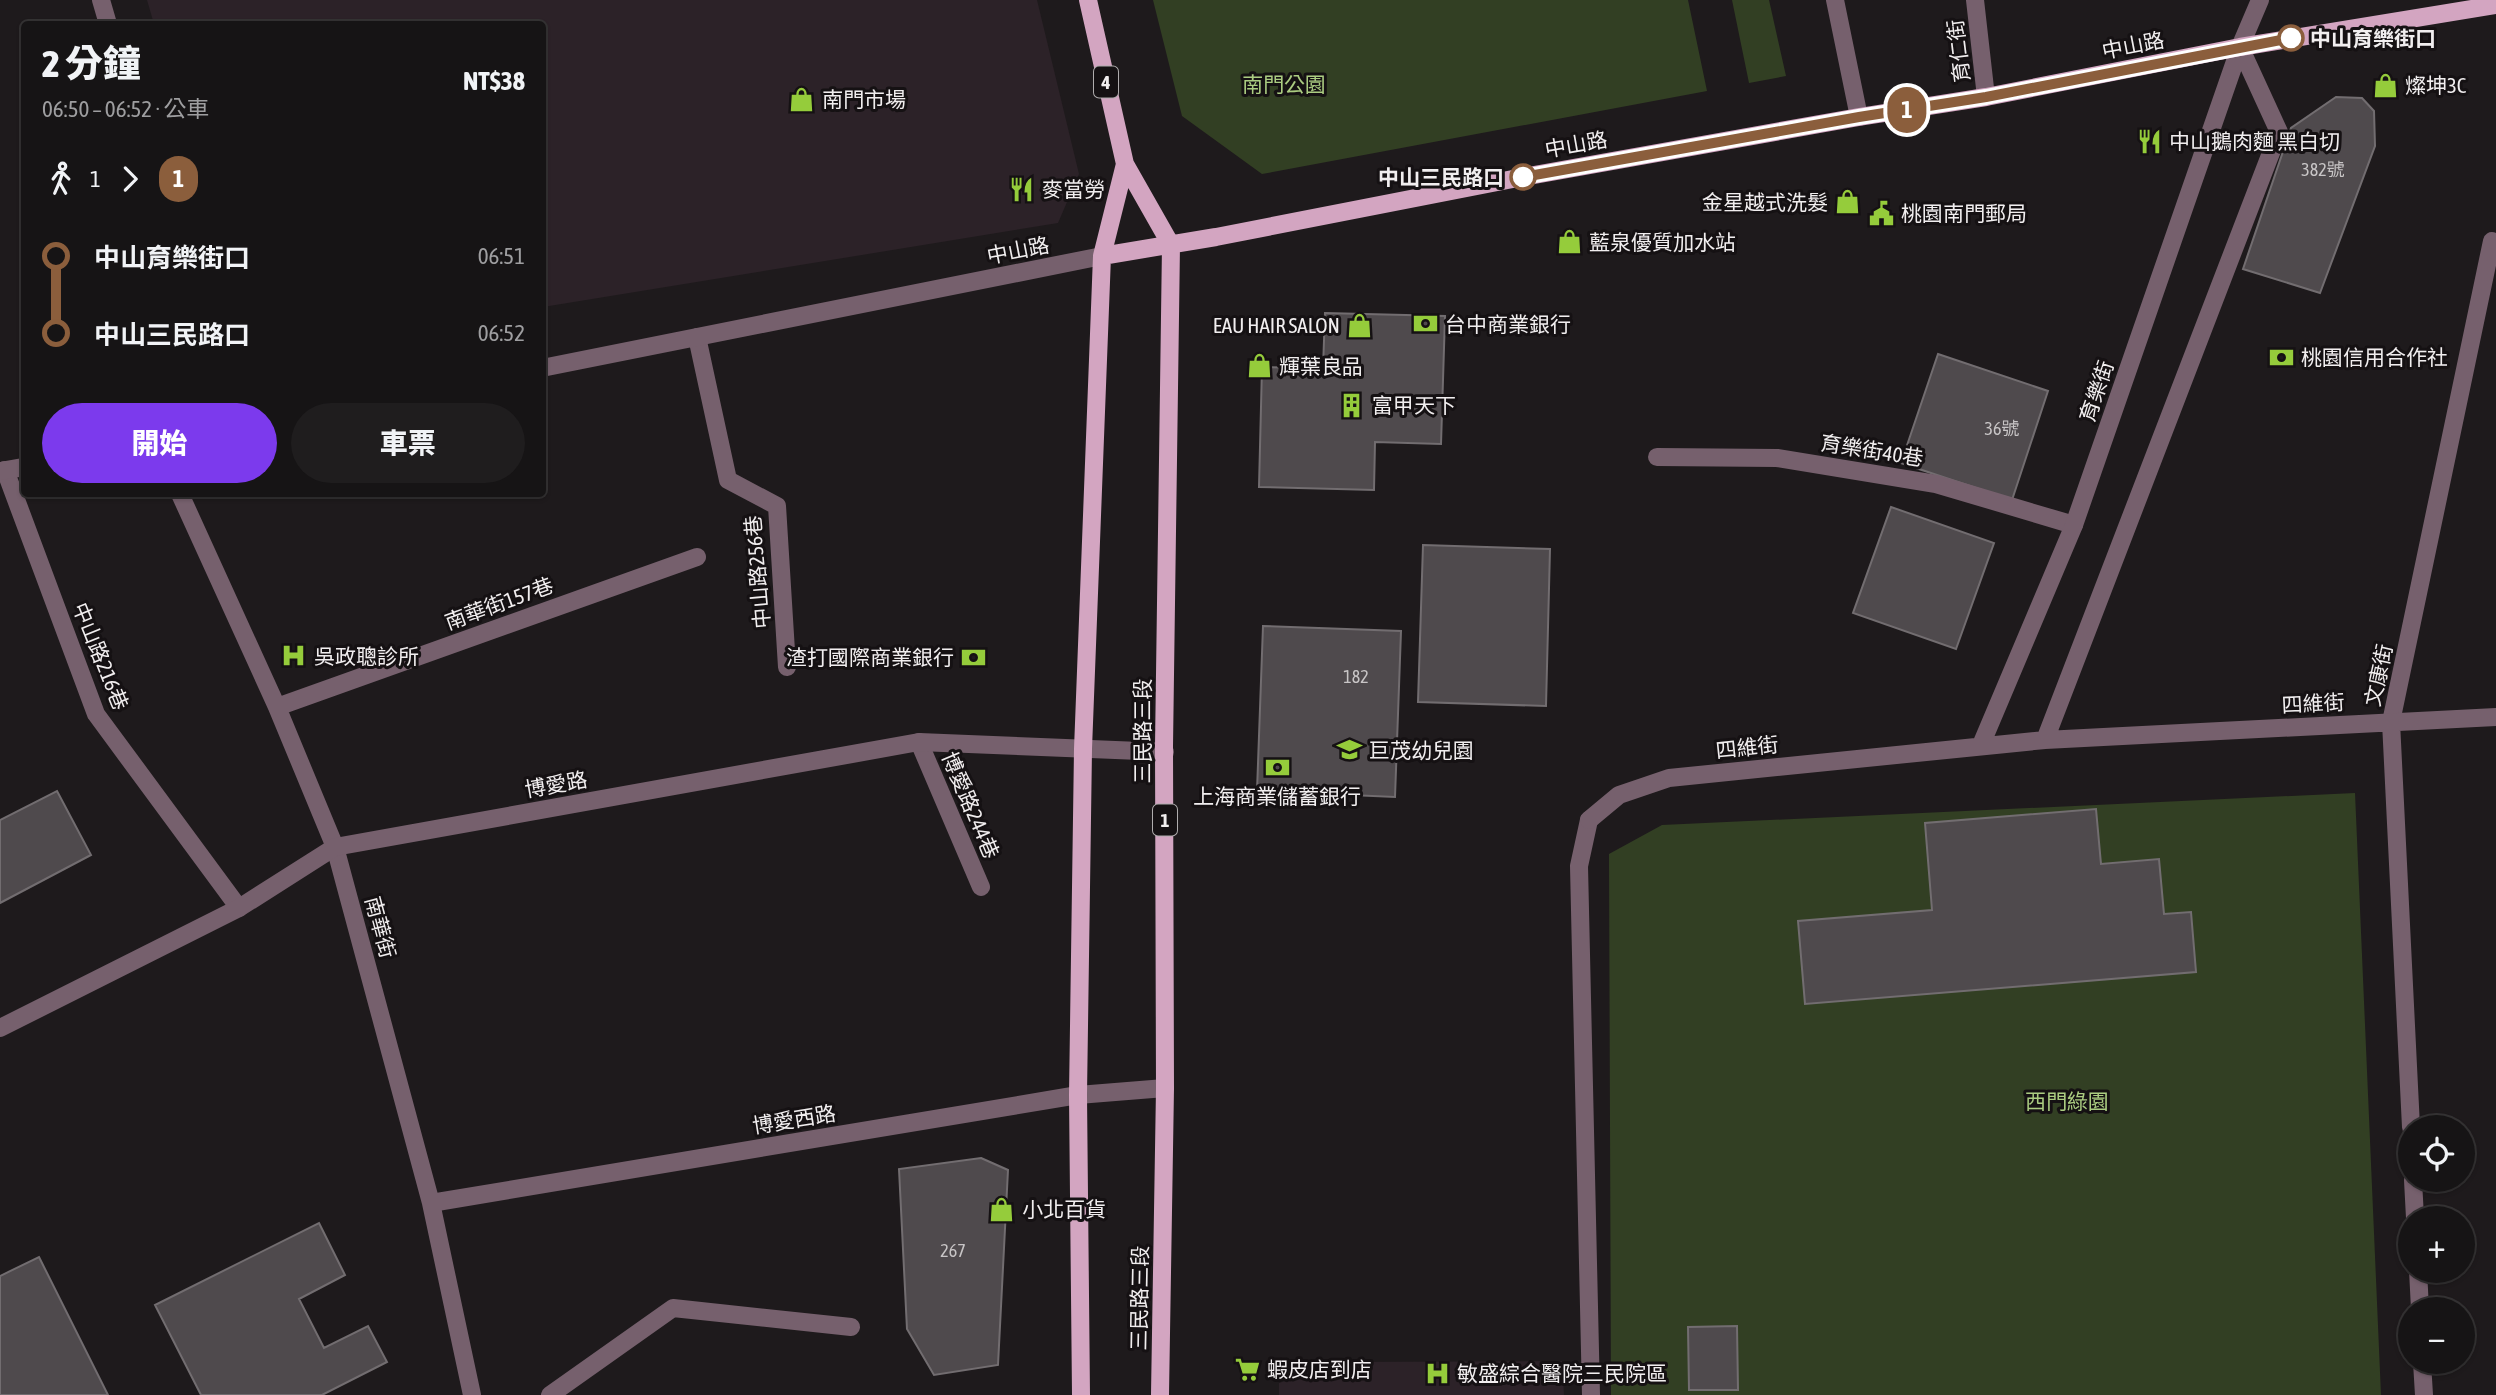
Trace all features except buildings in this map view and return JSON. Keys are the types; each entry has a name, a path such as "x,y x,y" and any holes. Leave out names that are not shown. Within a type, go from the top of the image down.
{"main road":[{"name":"4","path":"1088,0 1125,164"},
{"name":"中山路","path":"1102,256 1509,179 1986,97 2240,47 2496,5"},
{"path":"1125,164 1171,245"},
{"path":"1081,1395 1078,1095 1083,749 1102,256 1125,164"},
{"name":"三民路三段","path":"1160,1395 1171,245"}],"street":[{"path":"101,0 107,21"},
{"path":"1835,0 1859,117"},
{"name":"育仁街","path":"1975,0 1986,97"},
{"name":"育樂街","path":"1981,745 2074,525 2240,47 2260,0"},
{"path":"2045,740 2279,132 2240,47"},
{"name":"文康街","path":"2410,1115 2391,722 2492,241"},
{"name":"中山路","path":"546,367 1102,256"},
{"name":"中山路256巷","path":"696,337 728,480 777,506 787,667"},
{"name":"育樂街40巷","path":"1657,457 1777,458 1936,484 2074,525"},
{"path":"3,471 21,468"},
{"name":"中山路216巷","path":"3,471 96,714 239,908"},
{"name":"南華街","path":"181,497 277,707 335,847 431,1203 472,1395"},
{"name":"南華街157巷","path":"277,707 697,557"},
{"name":"四維街","path":"1591,1395 1579,866 1589,820 1619,795 1669,778 1981,745 2496,717"},
{"name":"博愛路","path":"0,1028 239,908 335,847 919,742 1165,752"},
{"name":"博愛路244巷","path":"919,742 981,887"},
{"name":"博愛西路","path":"431,1203 1078,1095 1165,1088"},
{"path":"550,1395 673,1308 851,1327"},
{"path":"2423,1374 2424,1395"}],"shaded area":[{"name":"南門市場","path":"147,0 1037,0 1079,174 1058,223 546,307 546,21 153,21"},
{"name":"敏盛綜合醫院三民院區","path":"1562,1361 1564,1395 1279,1395 1279,1383 1343,1362"}],"green space":[{"name":"南門公園","path":"1153,0 1688,0 1707,91 1262,174 1182,116"},
{"path":"1732,0 1769,0 1786,76 1749,83"},
{"name":"西門綠園","path":"2355,793 2381,1395 1611,1395 1609,854 1662,825"}],"bus line":[{"name":"1","path":"1523,177 1986,97 2291,38"}],"place":[{"name":"中山育樂街口","path":"2291,38"},
{"name":"燦坤3C","path":"2385,85"},
{"name":"南門市場","path":"802,99"},
{"name":"中山鵝肉麵 黑白切","path":"2149,141"},
{"name":"中山三民路口","path":"1523,177"},
{"name":"麥當勞","path":"1022,189"},
{"name":"金星越式洗髮","path":"1848,202"},
{"name":"桃園南門郵局","path":"1881,213"},
{"name":"藍泉優質加水站","path":"1569,242"},
{"name":"台中商業銀行","path":"1425,324"},
{"name":"EAU HAIR SALON","path":"1360,325"},
{"name":"桃園信用合作社","path":"2281,357"},
{"name":"輝葉良品","path":"1259,366"},
{"name":"富甲天下","path":"1352,405"},
{"name":"吳政聰診所","path":"294,656"},
{"name":"渣打國際商業銀行","path":"974,657"},
{"name":"巨茂幼兒園","path":"1349,750"},
{"name":"上海商業儲蓄銀行","path":"1277,767"},
{"name":"小北百貨","path":"1002,1209"},
{"name":"蝦皮店到店","path":"1247,1369"},
{"name":"敏盛綜合醫院三民院區","path":"1437,1373"}]}
